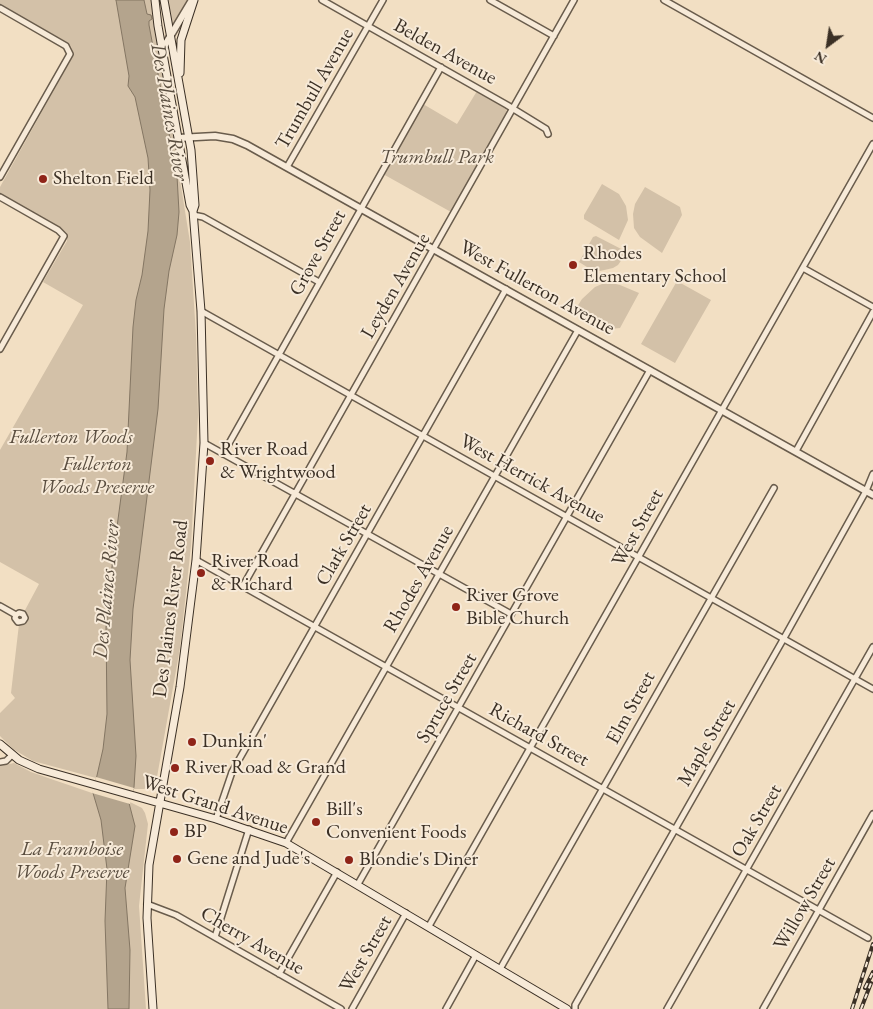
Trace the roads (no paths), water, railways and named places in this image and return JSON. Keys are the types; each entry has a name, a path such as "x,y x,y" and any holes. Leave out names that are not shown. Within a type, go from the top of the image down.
{"main road":[{"name":"Des Plaines River Road","path":"153,1009 147,939 149,865 180,688 196,560 204,443 201,311 193,213 162,50 155,0"},
{"name":"Des Plaines River Road","path":"164,0 189,137 195,205 193,213"},
{"path":"179,86 181,40 193,0"},
{"name":"West Grand Avenue","path":"0,744 12,755 28,765 39,769 216,819 286,843 568,1009"}],"street":[{"path":"162,50 193,0"},
{"name":"Belden Avenue","path":"322,0 507,104 513,110 546,129 548,134"},
{"name":"Trumbull Avenue","path":"288,168 383,0"},
{"path":"490,0 554,36"},
{"name":"Leyden Avenue","path":"243,586 574,0"},
{"path":"664,0 873,118"},
{"path":"0,9 66,46 70,52 68,59 0,177"},
{"name":"Grove Street","path":"223,454 441,67"},
{"name":"West Fullerton Avenue","path":"178,138 215,136 234,139 873,494"},
{"name":"West Street","path":"429,926 873,144"},
{"path":"0,197 58,230 64,236 0,349"},
{"path":"193,213 319,282"},
{"path":"803,268 873,307"},
{"name":"Clark Street","path":"216,819 232,772 506,289"},
{"name":"West Herrick Avenue","path":"201,311 873,689"},
{"path":"796,452 873,312"},
{"name":"Rhodes Avenue","path":"286,843 578,330"},
{"name":"Spruce Street","path":"358,884 650,370"},
{"path":"204,443 512,614"},
{"name":"Maple Street","path":"575,1009 575,1005 866,491 873,474"},
{"name":"Elm Street","path":"500,969 774,488"},
{"name":"Richard Street","path":"196,560 868,938"},
{"path":"0,606 16,615"},
{"name":"Oak Street","path":"667,1009 873,647"},
{"path":"0,762 12,755"},
{"name":"Willow Street","path":"763,1009 873,814"},
{"path":"215,937 248,829"},
{"path":"279,974 337,872"},
{"name":"Cherry Avenue","path":"147,904 176,915 341,1009"},
{"name":"West Street","path":"352,1009 406,913"},
{"path":"446,1009 476,955"}],"railway":[{"path":"852,1009 873,944"},
{"path":"865,988 873,972"},
{"path":"861,1009 871,983"}],"place":[{"name":"Shelton Field","path":"43,179"},
{"name":"Rhodes Elementary School","path":"573,265"},
{"name":"River Road & Wrightwood","path":"210,461"},
{"name":"River Road & Richard","path":"201,573"},
{"name":"River Grove Bible Church","path":"456,607"},
{"name":"Dunkin'","path":"192,742"},
{"name":"River Road & Grand","path":"175,768"},
{"name":"Bill's Convenient Foods","path":"316,822"},
{"name":"BP","path":"174,832"},
{"name":"Gene and Jude's","path":"177,859"},
{"name":"Blondie's Diner","path":"349,860"}],"water label":[{"name":"Des Plaines River","path":"169,112"},
{"name":"Des Plaines River","path":"107,590"}],"park label":[{"name":"Trumbull Park","path":"437,158"},
{"name":"Fullerton Woods","path":"71,438"},
{"name":"Fullerton Woods Preserve","path":"97,476"},
{"name":"La Framboise Woods Preserve","path":"72,862"}]}
